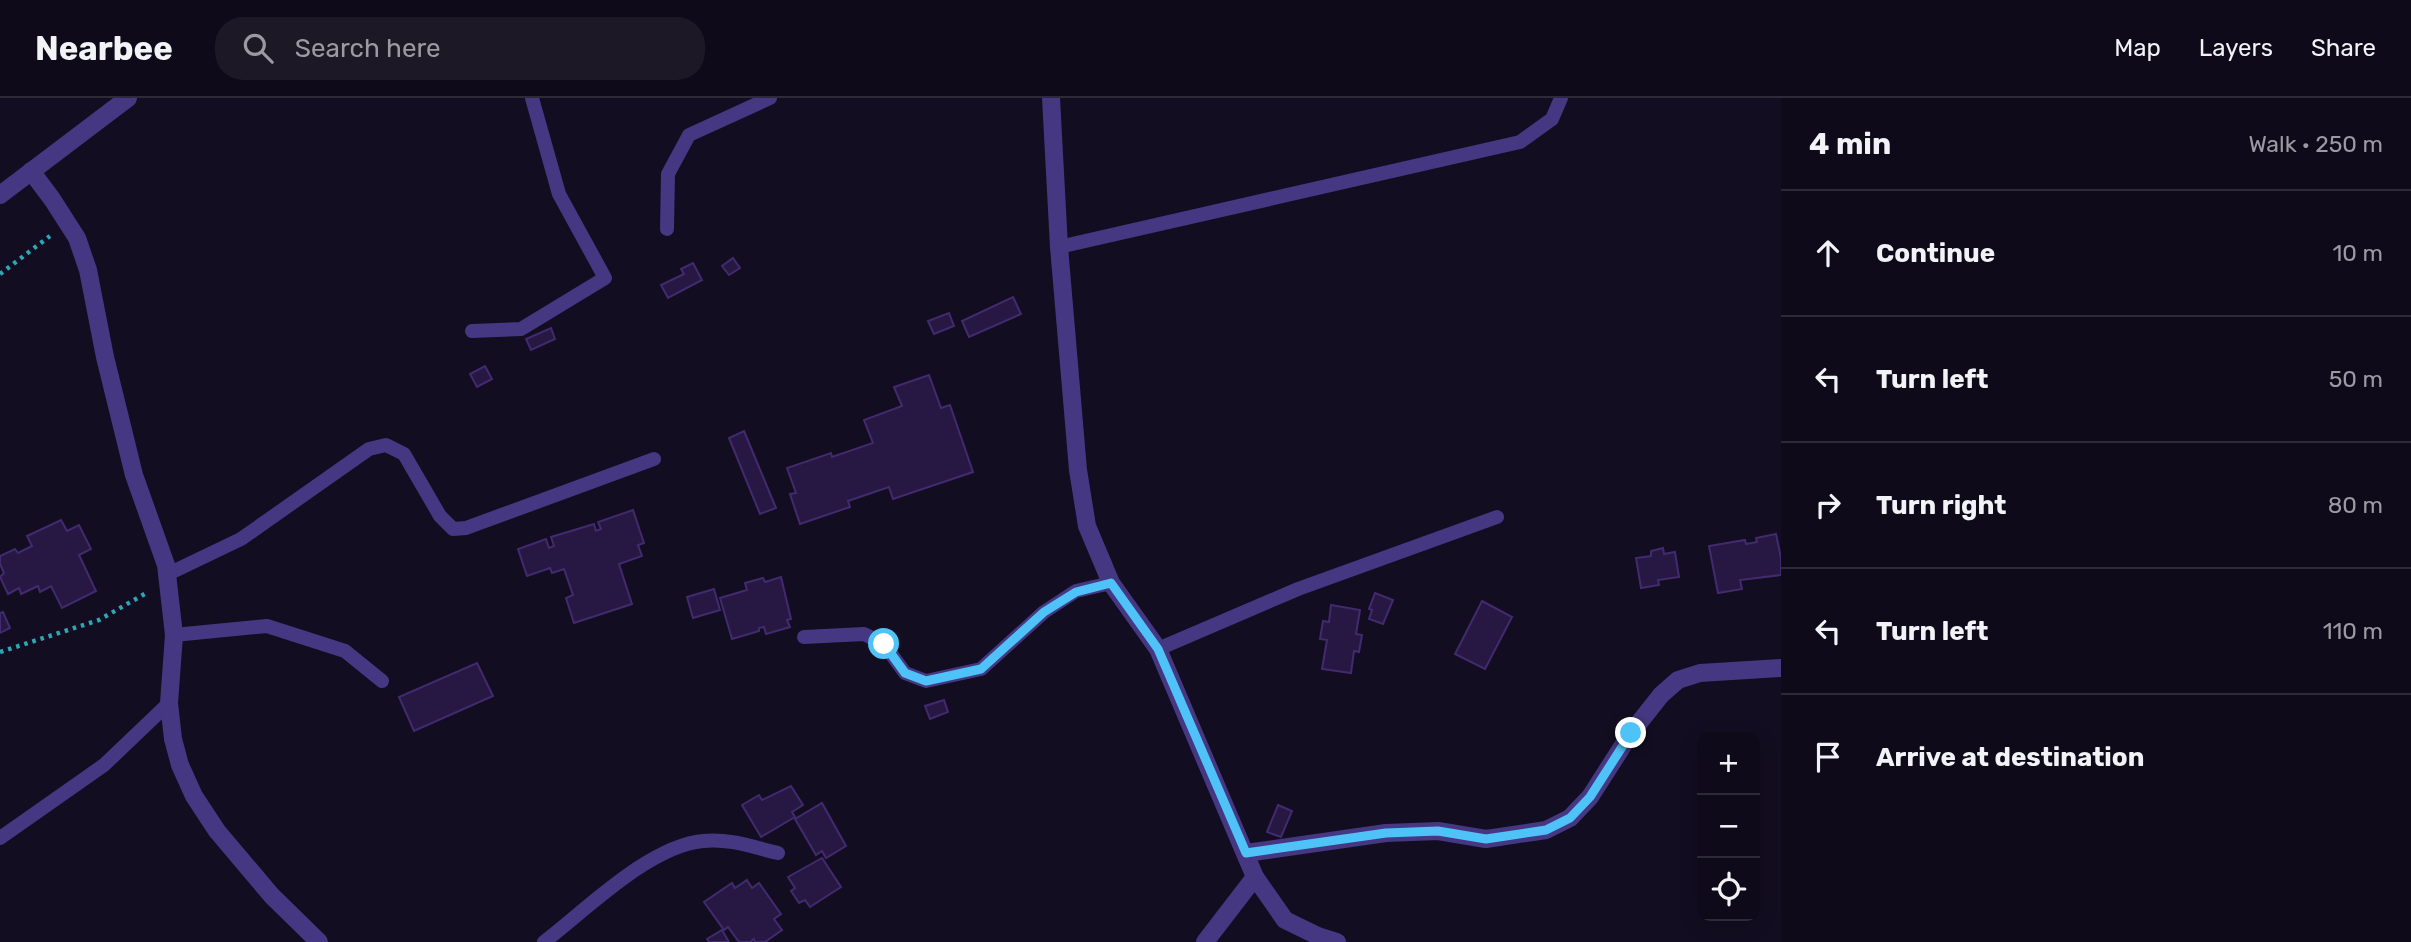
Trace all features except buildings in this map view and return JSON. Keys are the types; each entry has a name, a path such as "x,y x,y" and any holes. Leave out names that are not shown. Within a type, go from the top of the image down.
{"street":[{"path":"1051,98 1059,247 1079,470 1087,526 1111,583 1158,649 1255,877 1285,920 1337,942"},
{"path":"0,195 122,100"},
{"path":"31,171 77,238 88,270 105,357 134,475 167,570 174,635 169,702 173,739 180,765 194,796 217,831 272,896 319,942"},
{"path":"1246,853 1386,833 1438,831 1486,839 1546,830 1570,818 1590,797 1631,733 1661,695 1678,680 1700,673 1781,668"},
{"path":"1205,942 1255,877"}],"lane":[{"path":"472,331 521,329 605,278 559,194 532,98"},
{"path":"667,229 668,174 689,135 770,98"},
{"path":"1059,247 1520,142 1552,119 1561,98"},
{"path":"167,570 242,539 369,449 386,445 404,454 440,516 453,529 466,528 654,459"},
{"path":"1158,649 1298,589 1497,517"},
{"path":"804,637 864,634 884,644 905,673 926,681 981,669 1044,612 1076,592 1111,583"},
{"path":"174,635 267,626 345,651 382,681"},
{"path":"0,838 104,765 169,702"},
{"path":"544,942 622,879 668,851 701,841 729,841 778,853"}],"path":[{"path":"0,274 67,223"},
{"path":"0,652 99,620 149,591 167,570"}],"route":[{"path":"884,644 905,673 926,681 981,669 1044,612 1076,592 1111,583 1158,649 1246,853 1386,833 1438,831 1486,839 1546,830 1570,818 1590,797 1631,733"}]}
